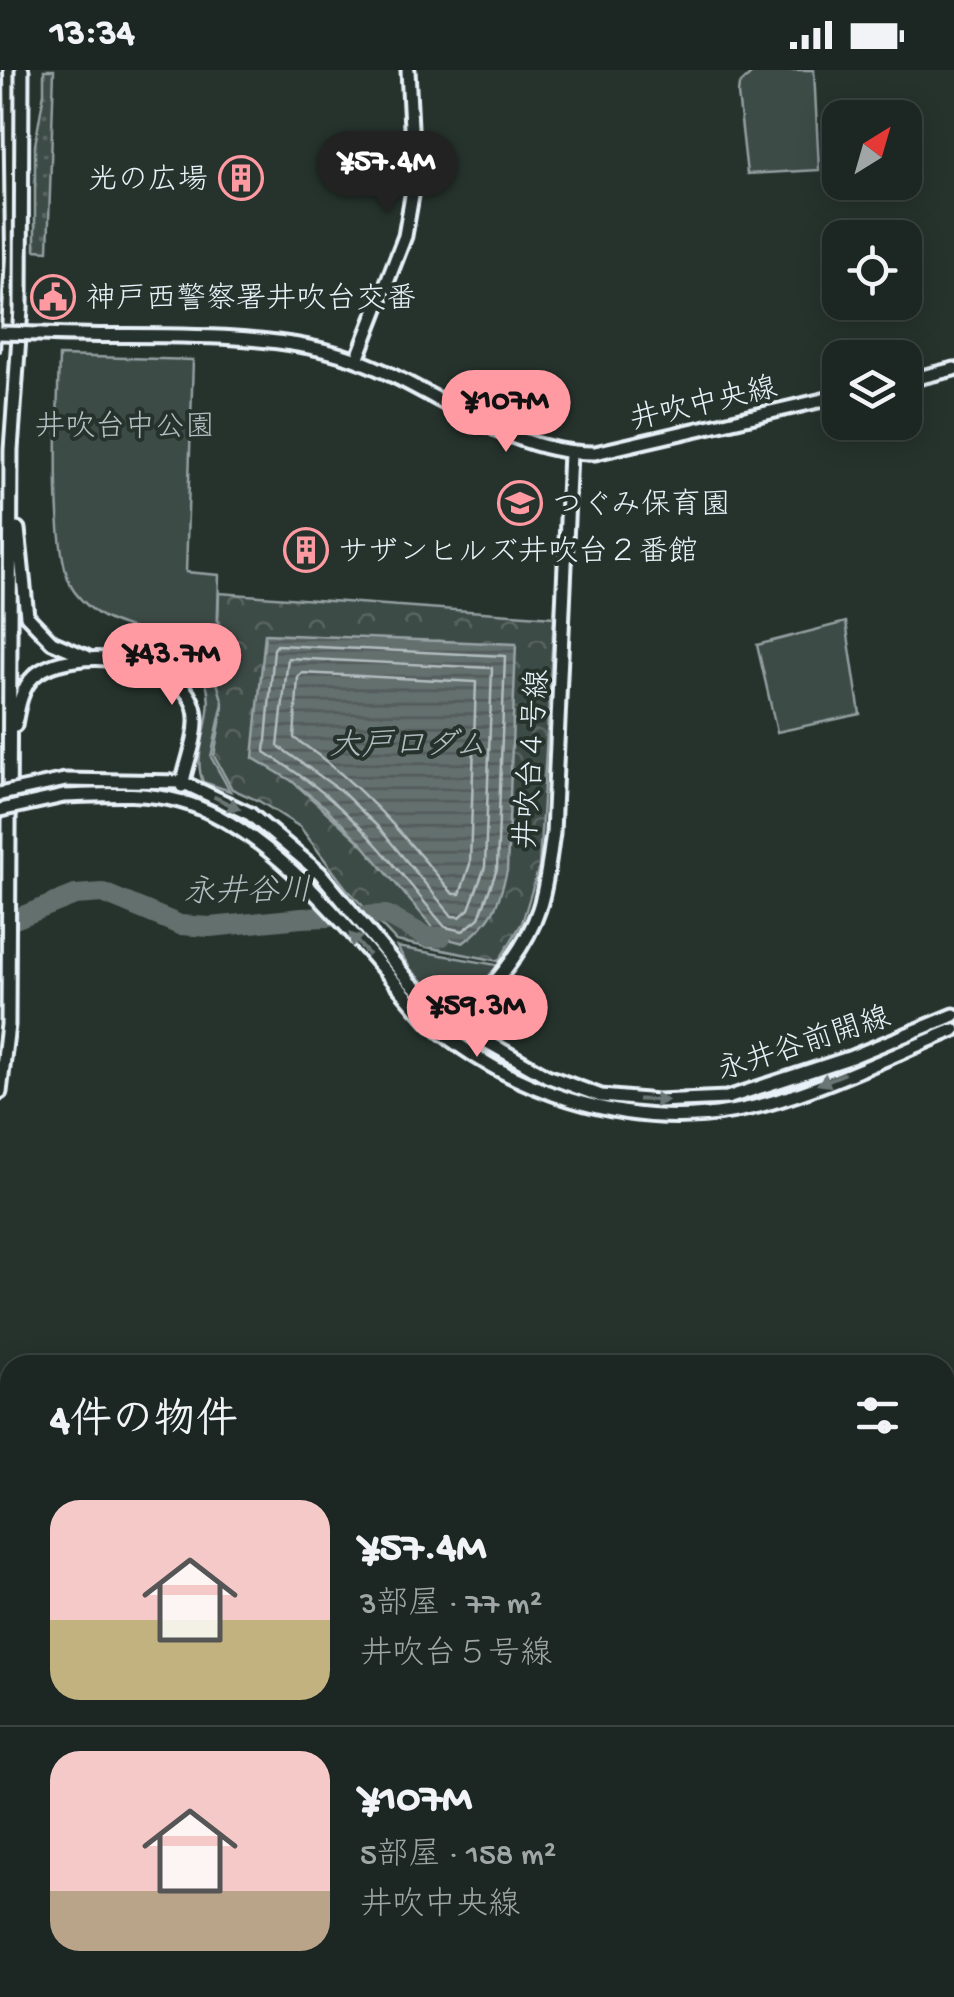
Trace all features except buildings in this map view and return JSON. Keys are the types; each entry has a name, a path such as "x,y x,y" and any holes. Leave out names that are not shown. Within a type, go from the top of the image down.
{"street":[{"path":"0,1092 8,1025 11,450 21,309 25,70"},
{"path":"356,360 404,236 414,184 408,70"},
{"name":"井吹中央線","path":"0,333 262,340 314,348 356,360 517,437 570,453 595,453 822,400"},
{"path":"922,377 954,370"},
{"path":"11,450 27,616 52,642 91,658"},
{"name":"井吹台４号線","path":"448,1038 521,947 538,913 547,882 553,833 570,453"},
{"path":"10,754 20,699 33,676 58,662 91,658 151,666 174,679 190,696 196,717 180,801"},
{"name":"永井谷前開線","path":"0,794 65,780 182,782 250,814 320,873 410,982 459,1024 547,1076 601,1096 657,1102 726,1098 849,1058 954,1015"},
{"name":"永井谷前開線","path":"0,810 64,796 129,794 180,801 235,825 284,862 448,1038 537,1089 608,1110 665,1117 730,1112 780,1100 954,1030"}],"green space":[{"path":"44,70 54,70 48,251 35,250 35,145"},
{"path":"755,70 814,70 819,170 747,174 738,94 739,85"},
{"name":"井吹台中公園","path":"59,356 193,360 186,572 219,575 216,679 223,703 211,757 230,791 203,782 200,754 208,696 197,664 179,646 100,615 77,595 66,573 58,514"},
{"path":"219,593 554,617 539,867 522,923 499,961 396,941 346,888 300,827 232,789 214,756 223,707 216,679","holes":["516,644 362,844 292,781"]},
{"path":"846,622 860,714 777,732 757,645"},
{"path":"397,947 502,966 462,1008 453,1009 411,970"}],"water":[{"name":"大戸口ダム","path":"265,634 516,644 507,871 493,912 463,943 441,937 325,807 253,758"}],"waterway":[{"name":"永井谷川","path":"0,925 75,895 103,893 180,925 210,927 386,915 427,937 441,937"}],"railway":[{"path":"0,351 5,255 3,70"}],"place":[{"name":"光の広場","path":"241,178"},
{"name":"神戸西警察署井吹台交番","path":"53,297"},
{"name":"つぐみ保育園","path":"520,503"},
{"name":"サザンヒルズ井吹台２番館","path":"306,550"}]}
